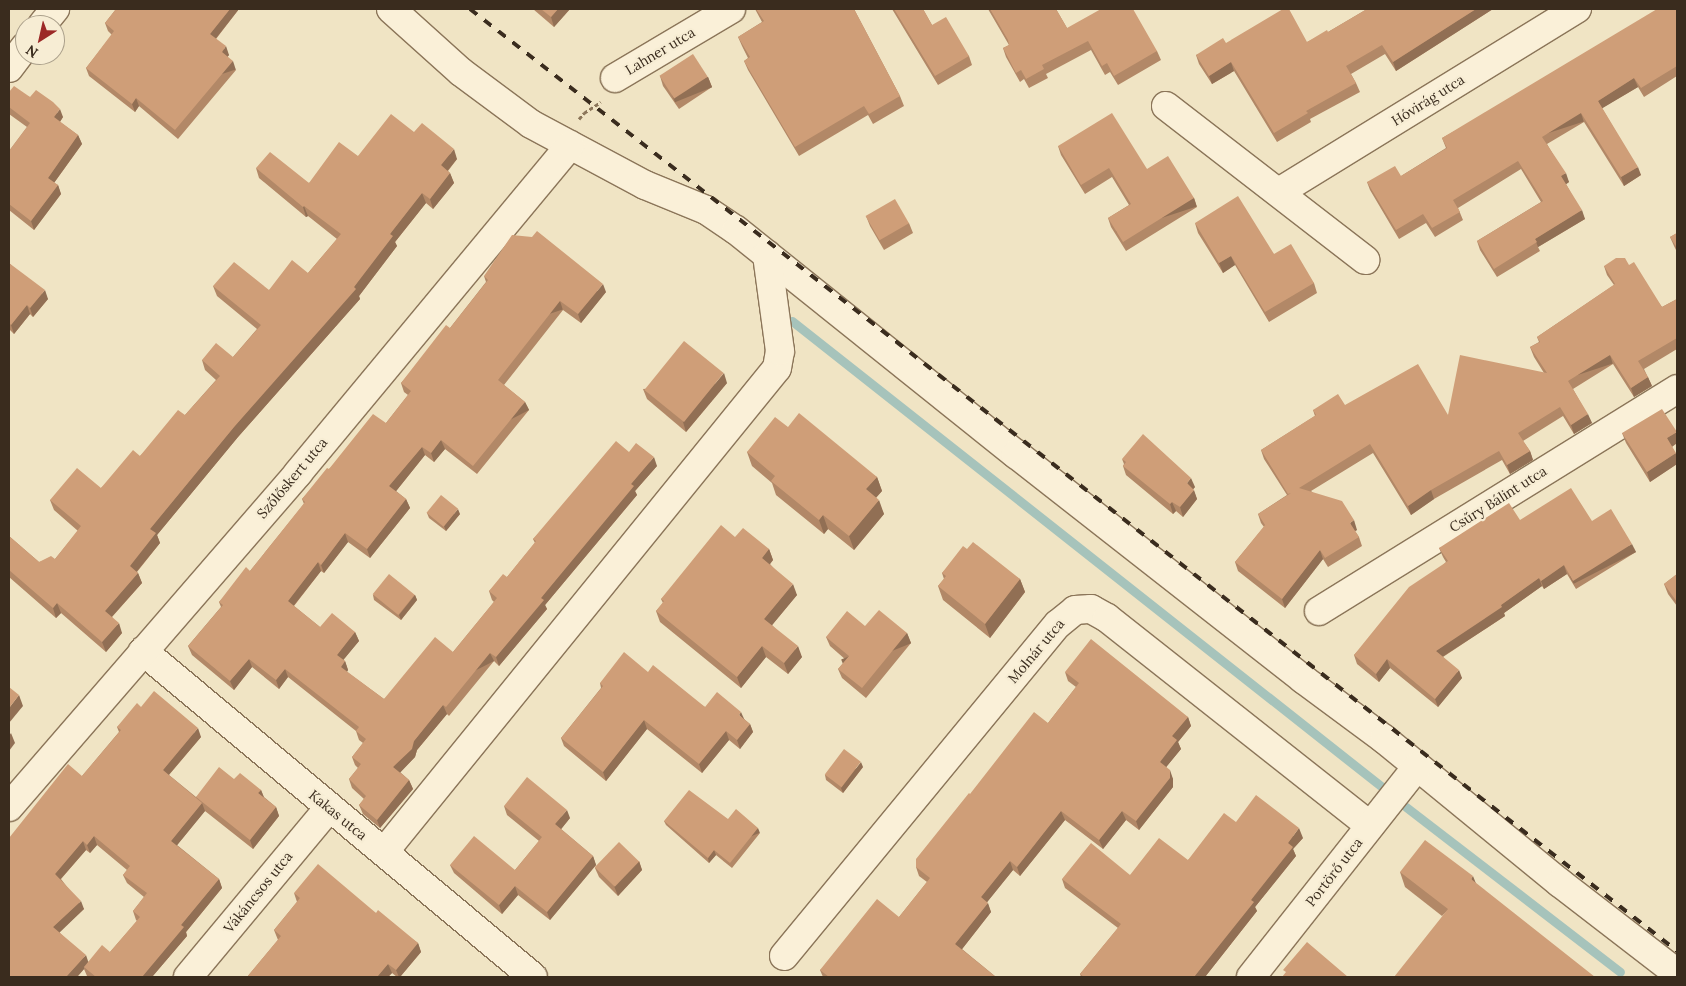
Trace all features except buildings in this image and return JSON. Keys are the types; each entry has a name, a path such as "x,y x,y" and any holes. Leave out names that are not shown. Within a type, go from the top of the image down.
{"street":[{"path":"391,9 488,94 531,124 645,185 706,210 736,230 1016,454 1417,767 1670,973"},
{"name":"Lahner utca","path":"608,90 731,9"},
{"name":"Hóvirág utca","path":"1279,192 1577,9"},
{"path":"1166,106 1365,260"},
{"name":"Szőlőskert utca","path":"9,806 298,473 566,143"},
{"path":"384,852 777,368 780,351 767,255"},
{"name":"Csűry Bálint utca","path":"1319,610 1677,389"},
{"name":"Molnár utca","path":"784,956 1058,624 1075,610 1091,609 1107,618 1370,826"},
{"name":"Kakas utca","path":"143,651 534,977"},
{"name":"Portörő utca","path":"1251,977 1417,767"},
{"name":"Vákáncsos utca","path":"188,977 329,808"}],"path":[{"path":"566,143 584,113 608,90"}],"waterway":[{"path":"792,321 1382,787"},
{"path":"1406,807 1620,972"}],"railway":[{"path":"470,9 1677,951"}]}
